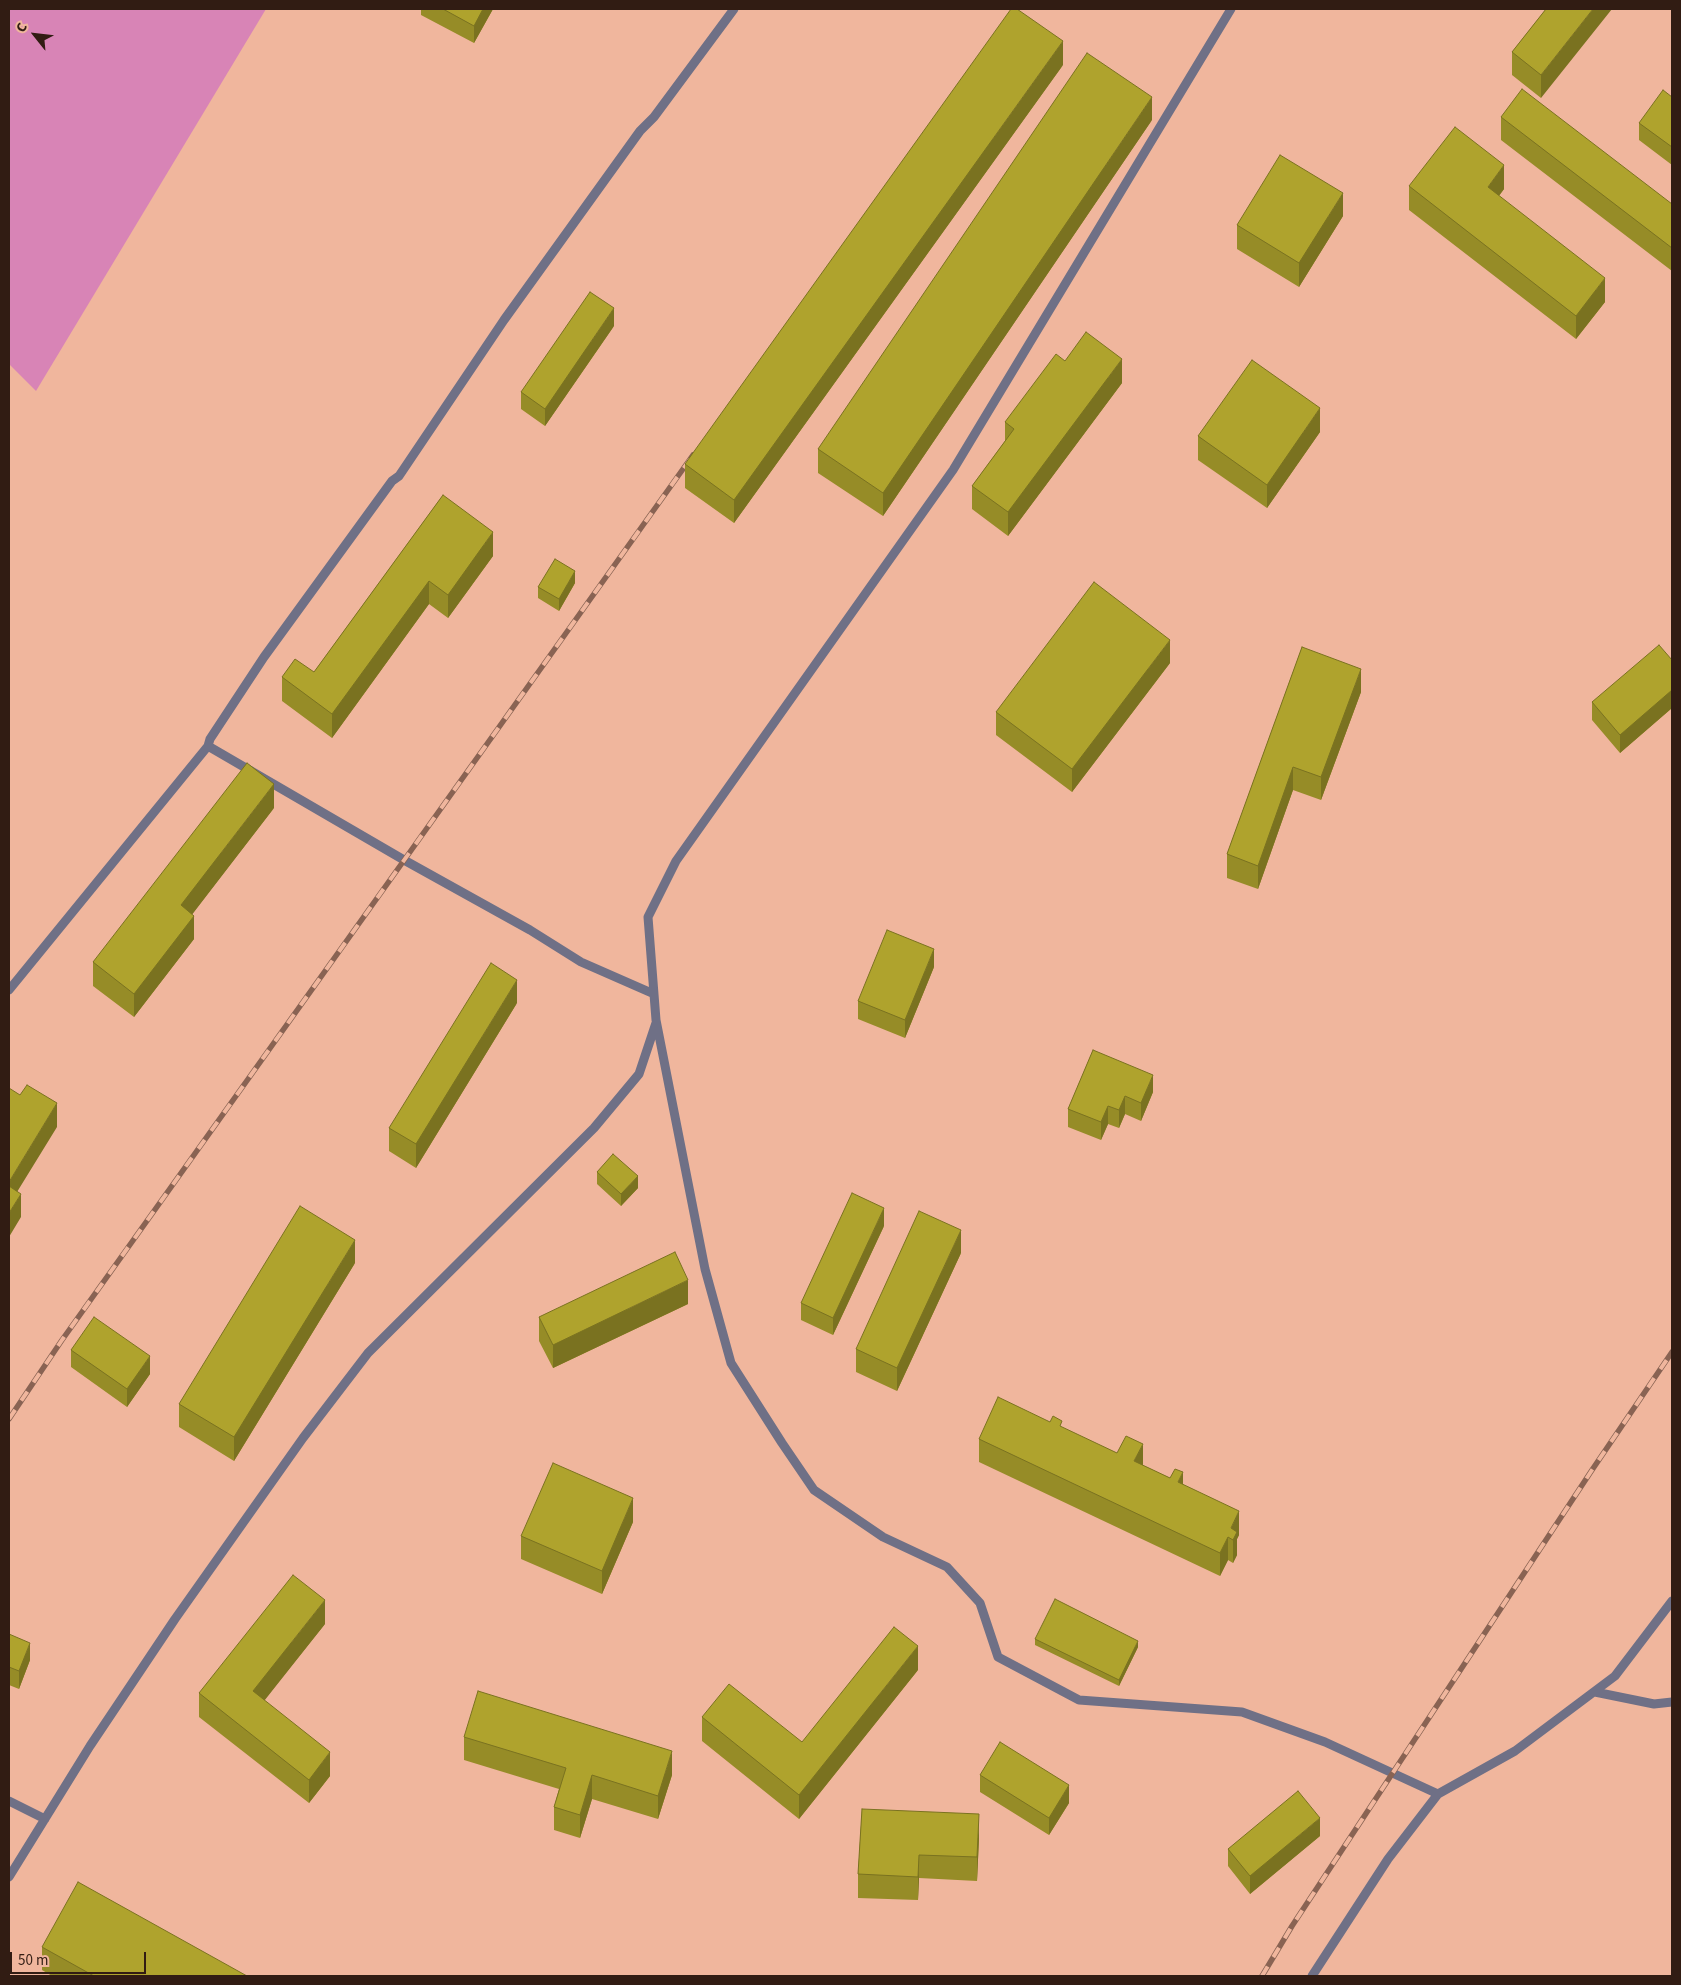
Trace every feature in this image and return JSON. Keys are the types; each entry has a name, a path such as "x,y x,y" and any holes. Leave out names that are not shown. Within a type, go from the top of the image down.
{"lane":[{"path":"9,990 208,746 210,739 264,657 392,481 399,476 504,320 634,138 654,117 734,9"},
{"path":"1231,9 953,470 676,861 648,917 656,1020 705,1269 731,1363 782,1444 814,1490 883,1536 947,1567 980,1603 998,1657 1079,1700 1242,1712 1325,1742 1438,1794"},
{"path":"208,746 404,860 530,930 581,962 654,994"},
{"path":"9,1877 90,1746 175,1619 303,1438 368,1353 600,1121 639,1074 656,1020"},
{"path":"1312,1976 1388,1859 1438,1794 1515,1751 1615,1676 1672,1601"},
{"path":"1595,1692 1654,1704 1672,1702"},
{"path":"9,1801 45,1819"}],"shaded area":[{"path":"9,9 266,9 36,391 9,364"}],"building":[{"path":"443,9 483,9 474,26"},
{"path":"1011,9 1017,9 1063,41 734,500 685,464"},
{"path":"1546,9 1593,9 1541,75 1512,52"},
{"path":"1087,53 1152,97 883,493 818,449"},
{"path":"1522,89 1672,204 1672,248 1501,117"},
{"path":"1663,90 1672,97 1672,147 1639,123"},
{"path":"1455,127 1504,165 1488,187 1605,278 1576,316 1409,186"},
{"path":"1280,155 1343,193 1299,263 1237,225"},
{"path":"590,292 614,308 545,409 521,392"},
{"path":"1086,332 1122,359 1008,512 972,486 1014,429 1005,422 1056,354 1065,361"},
{"path":"1252,360 1320,408 1267,485 1198,436"},
{"path":"443,495 493,532 448,595 429,581 332,714 282,677 295,659 314,672"},
{"path":"555,559 575,571 559,599 538,587"},
{"path":"1094,582 1170,640 1072,769 996,712"},
{"path":"1659,645 1672,660 1672,690 1620,735 1592,702"},
{"path":"1302,647 1361,669 1321,777 1293,767 1258,866 1227,854"},
{"path":"247,763 274,784 181,905 194,916 134,994 93,962"},
{"path":"887,930 934,949 905,1020 858,1001"},
{"path":"491,963 517,980 416,1144 389,1128"},
{"path":"1093,1050 1153,1075 1141,1103 1125,1096 1119,1110 1108,1106 1101,1122 1068,1109"},
{"path":"27,1085 57,1103 9,1182 9,1088 20,1095"},
{"path":"613,1154 638,1176 621,1194 597,1172"},
{"path":"9,1186 21,1194 9,1213"},
{"path":"852,1193 884,1208 833,1318 801,1303"},
{"path":"300,1206 355,1240 234,1437 179,1404"},
{"path":"919,1211 961,1230 897,1368 856,1349"},
{"path":"675,1252 688,1280 553,1345 539,1317"},
{"path":"94,1317 150,1356 127,1389 71,1350"},
{"path":"998,1397 1050,1422 1053,1416 1062,1421 1060,1426 1117,1453 1126,1436 1143,1444 1134,1461 1170,1478 1175,1469 1183,1472 1178,1482 1239,1511 1231,1528 1237,1532 1233,1540 1228,1537 1220,1553 979,1439"},
{"path":"553,1463 633,1498 602,1571 521,1536"},
{"path":"293,1575 325,1600 253,1691 330,1752 309,1780 199,1693"},
{"path":"1055,1599 1138,1641 1119,1680 1035,1639"},
{"path":"894,1627 918,1646 799,1795 702,1717 729,1684 802,1742"},
{"path":"9,1634 30,1643 19,1671 9,1667"},
{"path":"478,1691 672,1751 658,1796 592,1775 580,1815 554,1807 566,1768 464,1737"},
{"path":"1000,1742 1069,1785 1049,1818 980,1775"},
{"path":"1298,1791 1320,1818 1250,1876 1228,1849"},
{"path":"862,1809 979,1814 977,1857 919,1855 918,1877 858,1874"},
{"path":"78,1882 247,1976 94,1976 42,1947"}],"railway":[{"path":"9,1419 62,1340 693,455"},
{"path":"1262,1976 1292,1926 1592,1470 1672,1352"}]}
